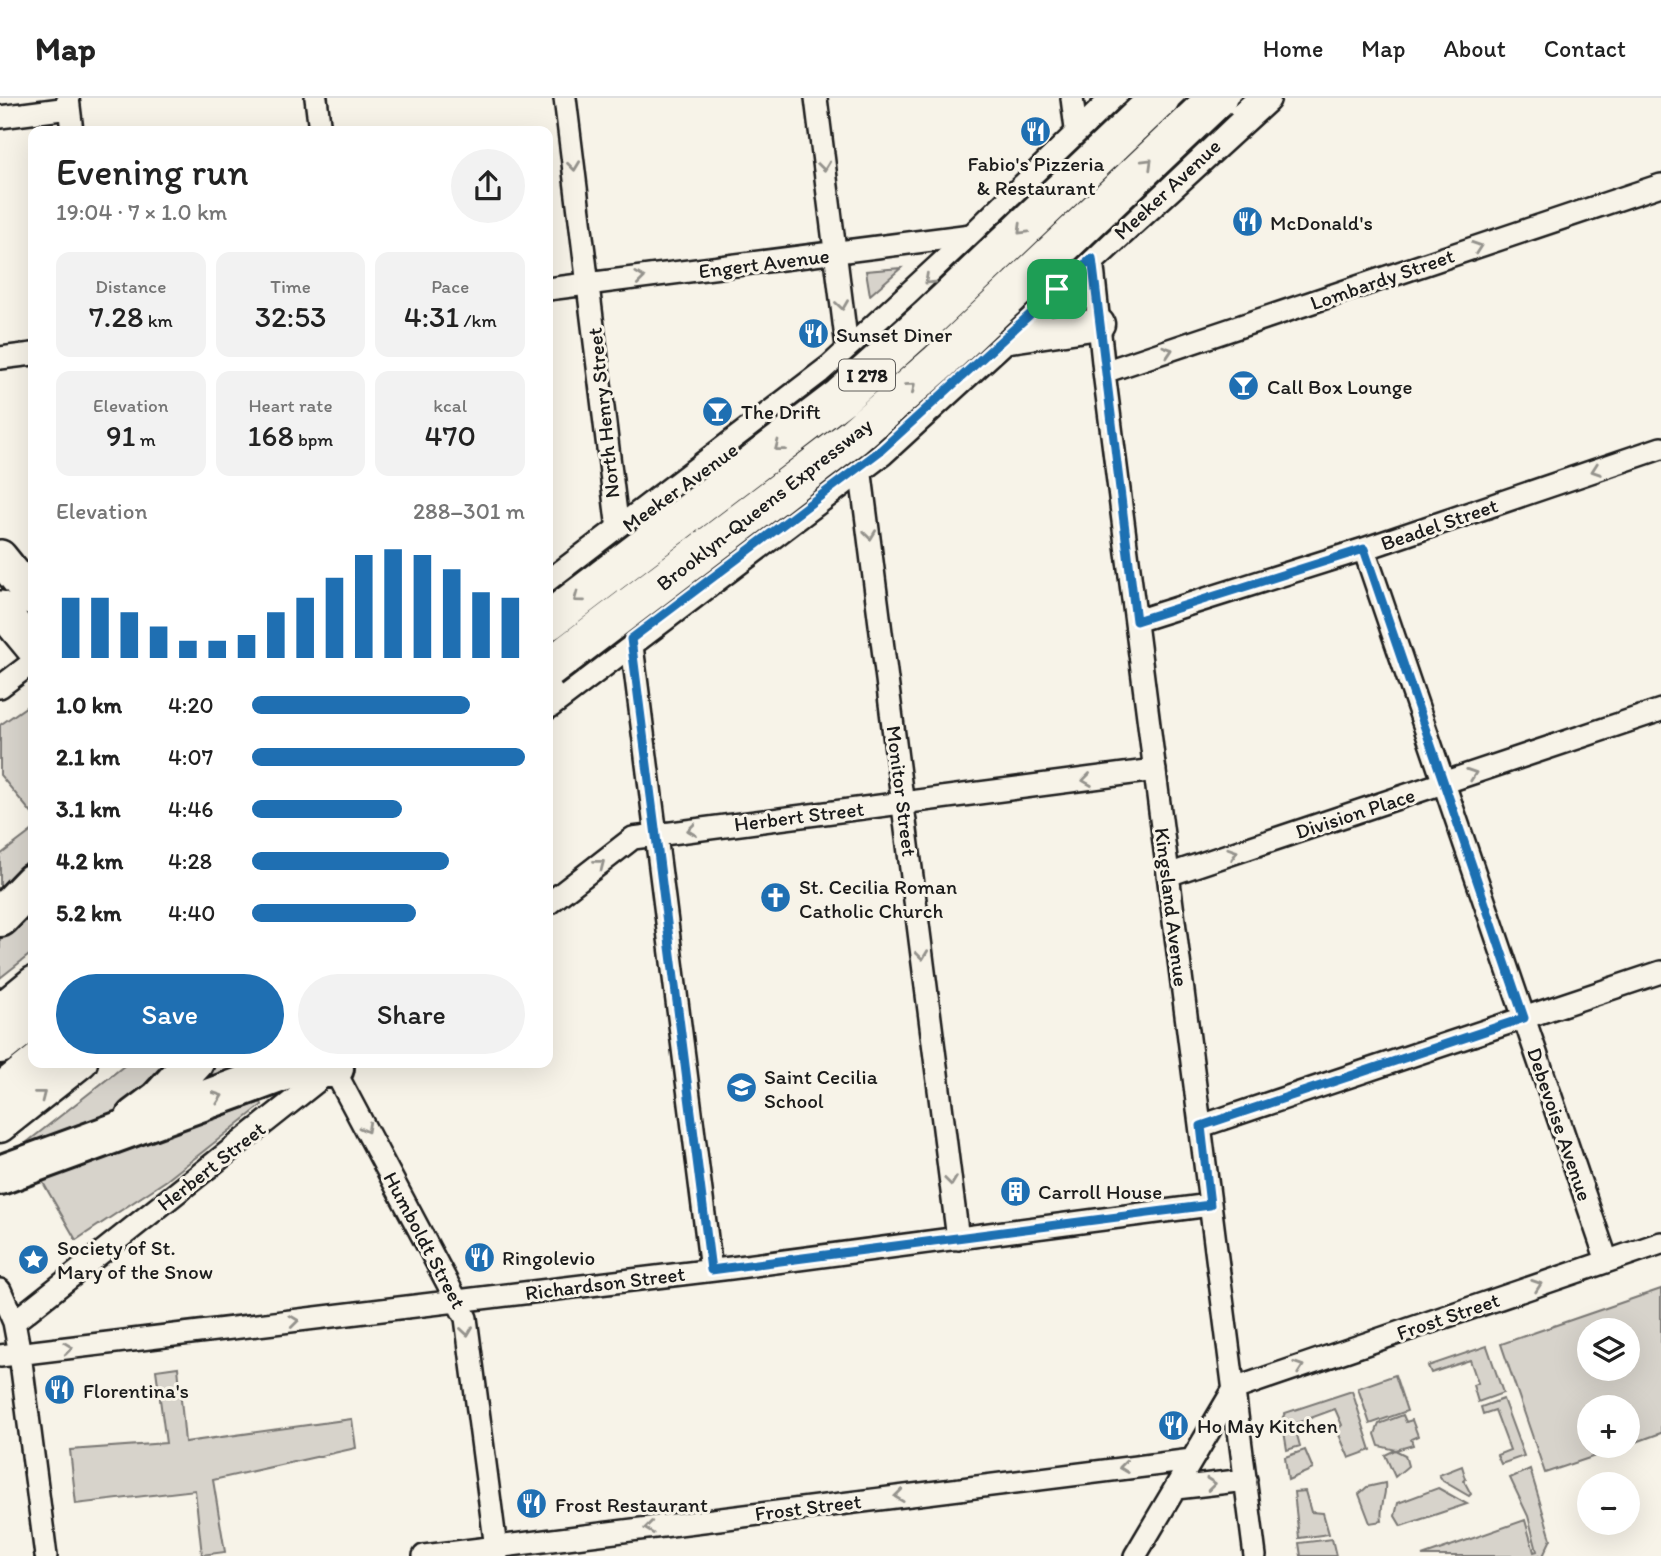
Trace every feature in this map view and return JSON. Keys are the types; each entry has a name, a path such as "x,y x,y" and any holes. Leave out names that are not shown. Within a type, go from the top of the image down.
{"highway":[{"name":"Brooklyn-Queens Expressway","path":"553,617 841,397 919,328 1160,98"},
{"name":"Brooklyn-Queens Expressway","path":"553,665 853,438 939,362 1217,98"},
{"path":"0,1044 28,1022"},
{"path":"0,1094 32,1068"},
{"path":"96,1141 152,1106 188,1068"},
{"path":"0,1175 293,1068"}],"main road":[{"name":"Meeker Avenue","path":"553,583 803,394 979,234 1118,98"},
{"name":"Meeker Avenue","path":"553,700 860,467 1265,98"},
{"path":"1003,338 1099,324"},
{"path":"0,557 28,592"},
{"path":"0,608 28,642"},
{"path":"0,1009 28,986"},
{"path":"0,1127 74,1068"}],"street":[{"path":"316,98 319,126"},
{"name":"North Henry Street","path":"565,98 711,1270"},
{"path":"816,98 848,355"},
{"name":"Kingsland Avenue","path":"1072,98 1077,137 1101,183 1092,258 1104,372 1255,1556"},
{"path":"0,117 68,103 71,126"},
{"name":"Lombardy Street","path":"1104,372 1661,185"},
{"name":"Engert Avenue","path":"553,288 979,234"},
{"path":"0,358 28,354"},
{"path":"0,374 28,355"},
{"name":"Beadel Street","path":"1136,621 1364,549 1661,448"},
{"name":"Monitor Street","path":"860,467 958,1239"},
{"name":"Debevoise Avenue","path":"1364,549 1607,1261"},
{"path":"0,687 28,666"},
{"name":"Division Place","path":"1168,875 1661,710"},
{"name":"Herbert Street","path":"553,900 633,838 1155,771"},
{"path":"1201,1126 1661,972"},
{"name":"Herbert Street","path":"14,1322 330,1068"},
{"name":"Humboldt Street","path":"337,1068 466,1318 497,1551"},
{"name":"Richardson Street","path":"10,1355 457,1302 1210,1205"},
{"name":"Frost Street","path":"1234,1389 1661,1242"},
{"path":"0,1290 14,1322 10,1355 46,1556"},
{"path":"1135,1556 1234,1389"},
{"name":"Frost Street","path":"424,1556 497,1551 1192,1460"},
{"path":"1176,1488 1246,1480"}],"shaded area":[{"path":"901,268 870,295 866,271"},
{"path":"28,705 28,809 0,775 0,725"},
{"path":"28,834 28,869 0,899 0,855"},
{"path":"28,917 28,956 0,978 0,939"},
{"path":"121,1068 171,1068 117,1116 17,1150"},
{"path":"212,1068 250,1068 204,1084"},
{"path":"261,1102 262,1105 167,1180 76,1240 41,1179"},
{"path":"1661,1289 1661,1433 1640,1441 1640,1395 1577,1395 1577,1458 1589,1458 1545,1473 1501,1344"},
{"path":"1487,1346 1503,1393 1478,1402 1473,1385 1478,1383 1470,1360 1431,1373 1428,1366"},
{"path":"178,1367 185,1442 352,1419 356,1448 213,1480 225,1552 202,1555 195,1490 76,1504 70,1450 166,1443 156,1370"},
{"path":"1395,1375 1407,1411 1370,1424 1358,1388"},
{"path":"1352,1391 1371,1450 1349,1458 1337,1430 1342,1425 1335,1409 1294,1424 1300,1446 1287,1450 1282,1419 1285,1413"},
{"path":"1503,1399 1524,1456 1501,1464 1497,1455 1510,1450 1495,1410 1483,1414 1481,1407"},
{"path":"1403,1415 1406,1422 1412,1420 1418,1436 1411,1439 1413,1445 1396,1450 1379,1446 1375,1434 1379,1424"},
{"path":"1305,1450 1313,1469 1288,1480 1285,1457"},
{"path":"1395,1450 1405,1455 1408,1466 1395,1477 1385,1455"},
{"path":"1462,1466 1466,1479 1464,1481 1471,1494 1469,1496 1443,1481 1439,1475"},
{"path":"1530,1469 1551,1539 1543,1556 1422,1556 1525,1520 1534,1552 1537,1551 1528,1516 1510,1478"},
{"path":"1385,1483 1382,1521 1370,1523 1359,1494 1367,1487"},
{"path":"1438,1488 1467,1504 1401,1526 1395,1516 1398,1503"},
{"path":"1305,1491 1311,1512 1323,1513 1329,1534 1299,1538 1294,1492"},
{"path":"1332,1539 1336,1556 1301,1556 1299,1543"}],"place":[{"name":"Fabio's Pizzeria & Restaurant","path":"1036,131"},
{"name":"McDonald's","path":"1247,222"},
{"name":"Sunset Diner","path":"813,334"},
{"name":"Call Box Lounge","path":"1244,386"},
{"name":"The Drift","path":"718,411"},
{"name":"St. Cecilia Roman Catholic Church","path":"776,898"},
{"name":"Saint Cecilia School","path":"741,1088"},
{"name":"Carroll House","path":"1015,1191"},
{"name":"Ringolevio","path":"479,1257"},
{"name":"Society of St. Mary of the Snow","path":"34,1259"},
{"name":"Florentina's","path":"60,1390"},
{"name":"Ho May Kitchen","path":"1174,1425"},
{"name":"Frost Restaurant","path":"532,1504"}],"route":[{"path":"1092,258 1136,621 1364,549 1524,1018 1201,1126 1210,1205 711,1270 631,639 805,511 880,451 1057,289 1092,258"}]}
